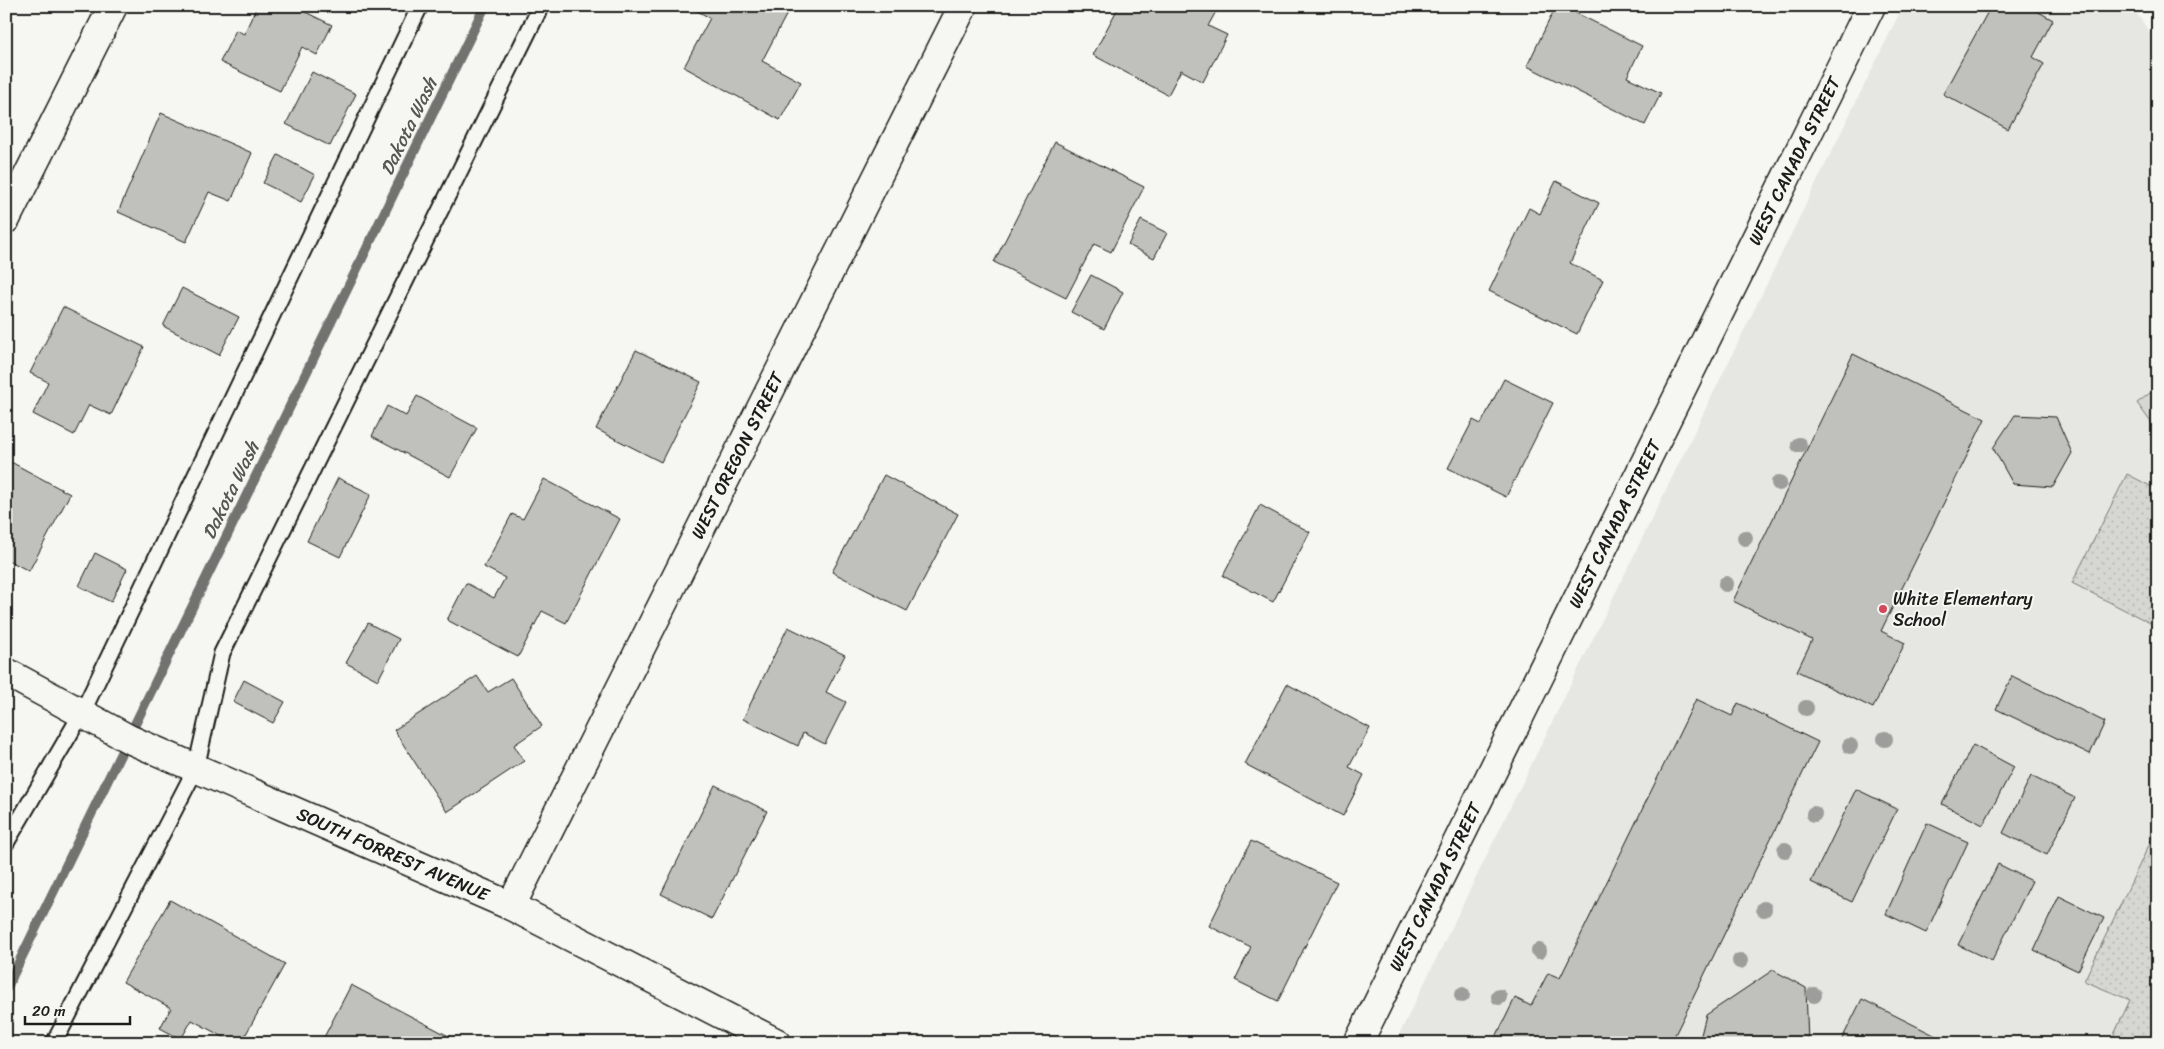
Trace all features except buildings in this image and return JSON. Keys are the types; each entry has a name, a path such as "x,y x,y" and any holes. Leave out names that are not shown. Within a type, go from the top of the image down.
{"street":[{"path":"6,219 113,6"},
{"name":"WEST OREGON STREET","path":"511,906 963,6"},
{"name":"WEST CANADA STREET","path":"1358,1043 1871,6"},
{"name":"SOUTH FORREST AVENUE","path":"6,672 129,739 511,906 777,1043"}],"lane":[{"path":"6,843 82,713 420,6"},
{"path":"54,1043 196,768 222,653 541,6"}],"shaded area":[{"name":"White Elementary School","path":"1903,6 2131,6 2158,43 2158,1043 1395,1043"},
{"path":"2158,387 2158,432 2137,403"},
{"path":"2127,474 2158,490 2158,627 2072,583"},
{"path":"2158,826 2158,1043 2110,1043 2130,1000 2084,981"}],"waterway":[{"name":"Dakota Wash","path":"6,989 485,6"}],"place":[{"name":"White Elementary School","path":"1883,609"}]}
